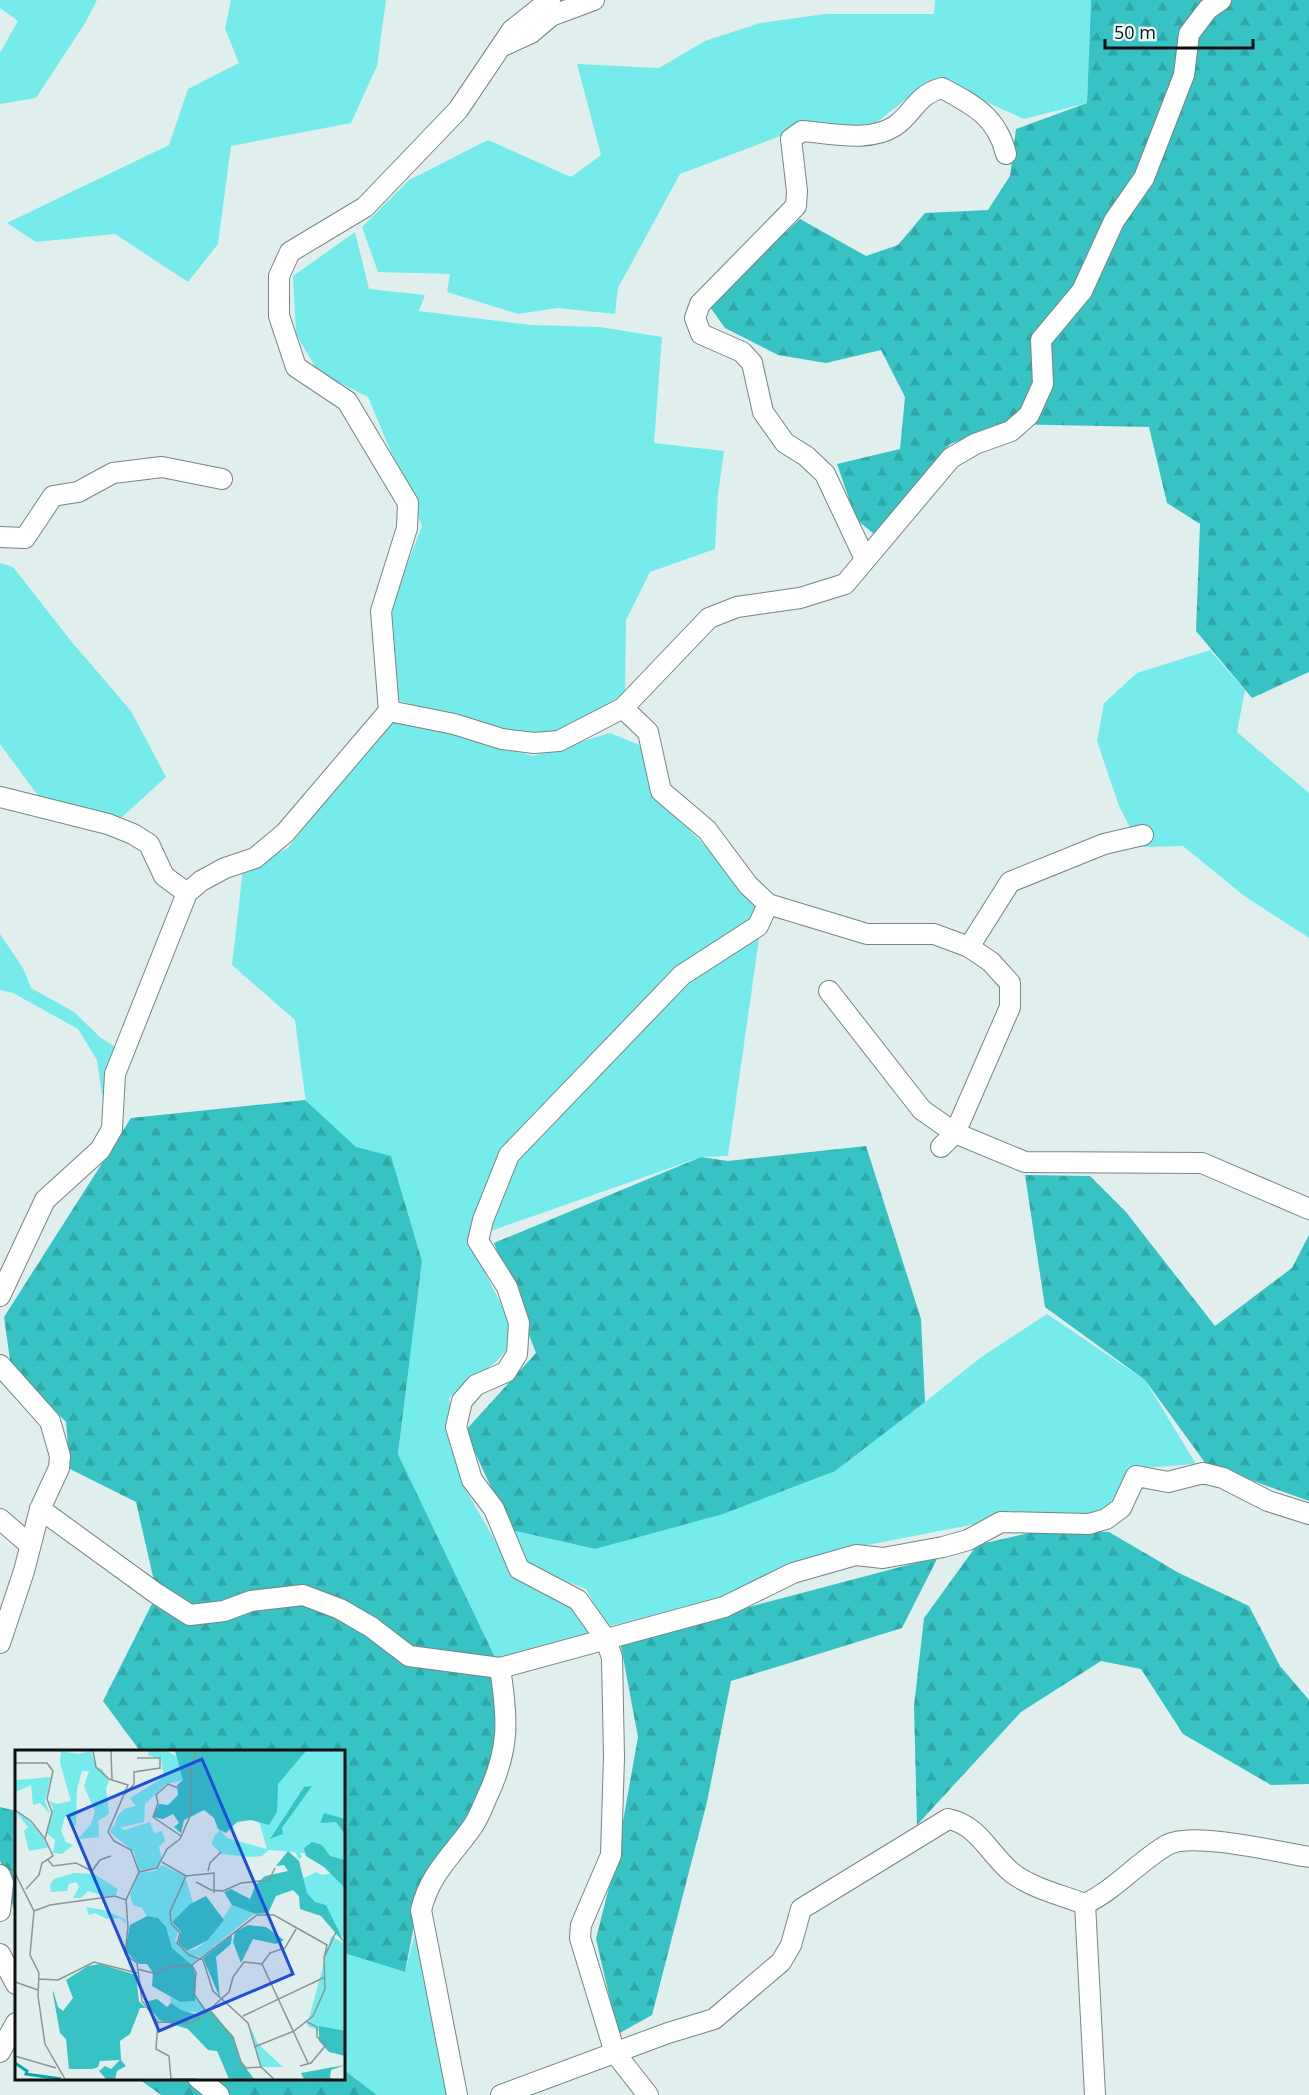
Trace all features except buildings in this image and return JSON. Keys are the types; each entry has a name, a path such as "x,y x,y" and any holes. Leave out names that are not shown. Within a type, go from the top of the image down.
{"street":[{"path":"0,1296 45,1200 100,1150 112,1129 115,1074 187,893 201,881 225,868 255,858 285,833 389,711 381,611 407,528 408,502 347,401 296,367 279,316 279,276 290,252 365,207 458,110 512,30 550,0"},
{"path":"500,47 531,33 551,16 594,0"},
{"path":"389,711 454,724 502,739 534,743 558,741 623,708 710,618 737,607 800,598 845,584 951,458 975,444 1011,431 1029,415 1043,384 1041,340 1082,291 1114,221 1144,178 1184,75 1190,34 1208,9 1221,0"},
{"path":"865,559 825,474 806,456 785,443 763,412 752,363 742,352 701,334 695,318 700,304 795,206 797,191 791,139 802,131 873,136 896,126 927,93 942,88 977,106 1002,137 1006,154"},
{"path":"0,537 26,538 53,496 78,492 113,473 162,467 222,479"},
{"path":"623,708 648,732 661,791 707,830 748,885 768,904 867,934 934,934 969,947 991,962 1010,983 1010,1007 955,1133 941,1147"},
{"path":"0,797 108,824 133,834 149,844 164,876 187,893"},
{"path":"969,947 1010,882 1104,844 1143,835"},
{"path":"648,2095 615,2053 580,1938 581,1925 610,1855 614,1756 612,1657 604,1638 578,1600 519,1569 494,1509 472,1480 456,1427 462,1401 476,1385 506,1372 517,1354 519,1323 507,1287 478,1241 483,1220 509,1155 682,975 758,926 768,904"},
{"path":"829,991 922,1110 955,1133 1025,1162 1202,1163 1309,1209"},
{"path":"0,1365 50,1421 60,1456 54,1479 40,1509 0,1643"},
{"path":"40,1509 157,1594 190,1615 224,1611 251,1601 303,1595 340,1609 364,1622 409,1656 500,1668 724,1607 793,1573 856,1555 883,1558 943,1548 968,1540 1001,1522 1089,1524 1106,1519 1121,1508 1136,1476 1168,1482 1203,1473 1223,1478 1268,1501 1309,1514"},
{"path":"0,1520 30,1545"},
{"path":"457,2095 421,1910 426,1888 445,1859 474,1824 505,1748 507,1710 500,1668"},
{"path":"501,2095 668,2033 714,2019 782,1962 791,1944 801,1909 948,1819 964,1822 1012,1872 1036,1885 1084,1904 1103,1895 1168,1844 1189,1839 1309,1857"},
{"path":"0,1875 3,1883 0,1911"},
{"path":"1084,1904 1095,2095"},
{"path":"0,1954 15,1982"},
{"path":"0,2052 15,2025"},
{"path":"199,2080 219,2095"}],"shaded area":[{"path":"0,0 97,0 85,23 36,98 0,104 0,53 18,21 0,8"},
{"path":"231,0 386,0 377,66 351,123 231,146 218,244 188,282 115,234 36,242 7,223 169,145 188,89 239,63 225,29"},
{"path":"935,0 1091,0 1087,103 1024,119 944,83 928,82 867,130 783,135 680,174 618,288 615,314 557,308 518,314 447,292 450,274 378,272 362,227 409,180 488,140 571,177 601,155 577,64 659,68 705,41 760,23 825,14 934,14"},
{"path":"355,232 369,289 425,295 419,311 531,325 600,327 662,337 654,443 724,451 718,494 715,549 650,572 626,620 625,693 562,732 515,733 399,701 391,606 422,526 368,397 318,372 296,334 293,276"},
{"path":"0,563 13,567 71,641 131,711 166,777 122,817 45,805 0,744"},
{"path":"1210,650 1245,690 1237,732 1309,793 1309,938 1243,895 1183,846 1140,847 1119,806 1097,741 1104,703 1137,673"},
{"path":"393,716 533,756 610,733 642,746 661,802 764,904 728,1156 701,1157 468,1239 504,1310 515,1340 497,1361 449,1398 462,1483 514,1574 574,1604 589,1633 500,1668 398,1454 422,1261 391,1156 356,1148 306,1104 295,1020 232,965 243,869 288,848"},
{"path":"0,934 23,968 31,988 74,1012 101,1038 117,1048 102,1096 97,1060 78,1029 13,993 0,990"},
{"path":"1047,1314 1145,1380 1196,1464 1130,1469 1113,1503 1092,1513 1017,1516 852,1548 716,1599 607,1627 586,1589 526,1566 511,1530 595,1549 748,1504 925,1402 980,1358"},
{"path":"421,1910 457,2095 377,2095 345,2071 345,1953 405,1972"}],"green space":[{"path":"1091,0 1309,0 1309,672 1252,698 1196,631 1200,524 1167,503 1149,427 1007,424 950,444 874,534 856,519 837,464 900,449 905,397 881,350 826,363 778,355 725,328 708,304 800,219 866,256 898,245 925,213 988,210 1010,176 1016,129 1087,103"},
{"path":"305,1100 356,1147 391,1156 422,1261 398,1454 500,1668 495,1775 417,1910 405,1972 345,1953 345,1750 139,1750 103,1701 157,1594 136,1502 70,1469 66,1422 11,1367 4,1317 131,1118"},
{"path":"866,1146 921,1319 925,1402 835,1471 723,1514 595,1549 511,1530 465,1431 536,1353 494,1243 701,1157 728,1161"},
{"path":"1025,1175 1090,1176 1126,1212 1215,1326 1292,1268 1309,1235 1309,1501 1206,1464 1145,1380 1045,1307"},
{"path":"1037,1531 1109,1532 1179,1573 1249,1606 1280,1666 1309,1700 1309,1784 1271,1785 1183,1734 1141,1669 1101,1661 1021,1712 917,1825 914,1706 924,1618 977,1545"},
{"path":"938,1557 902,1628 731,1681 707,1802 652,2015 618,2034 596,1939 617,1855 638,1737 620,1641"},
{"path":"0,1807 15,1811 15,1913 0,1860"},
{"path":"345,2071 377,2095 161,2095 140,2080 345,2080"}]}
